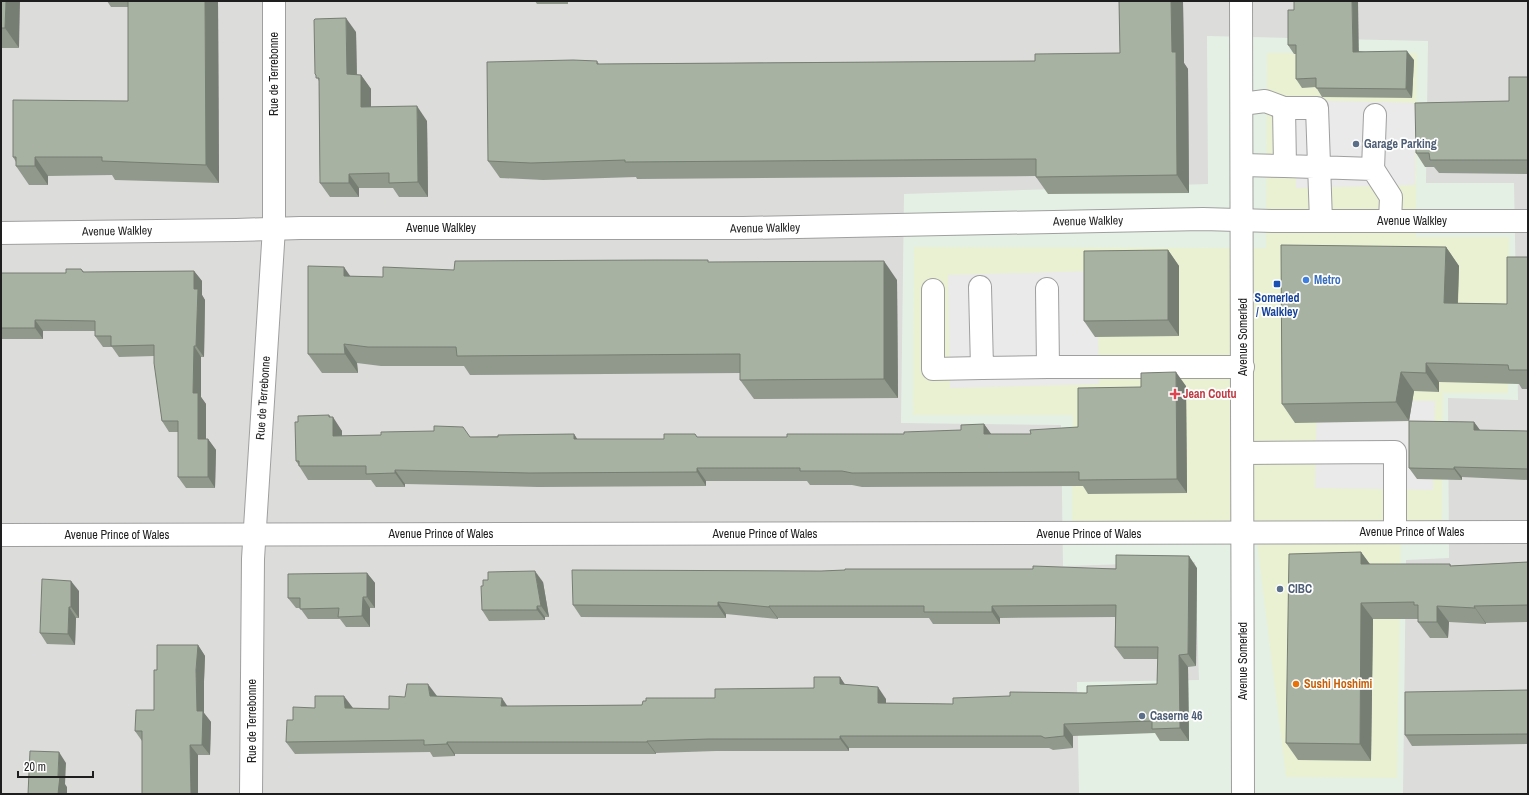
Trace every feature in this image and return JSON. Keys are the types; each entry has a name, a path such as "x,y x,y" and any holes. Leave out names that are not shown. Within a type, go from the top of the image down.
{"street":[{"name":"Rue de Terrebonne","path":"251,794 253,559 274,228 274,1"},
{"name":"Avenue Somerled","path":"1242,1 1243,794"},
{"path":"1242,104 1265,101 1284,108 1317,108 1321,221"},
{"path":"1284,108 1285,166"},
{"path":"1375,115 1373,169 1391,197 1390,221"},
{"path":"1242,165 1373,169"},
{"name":"Avenue Walkley","path":"1,233 236,230 274,228 743,228 1203,218 1321,221 1528,220"},
{"path":"980,287 982,368"},
{"path":"1047,289 1048,367"},
{"path":"933,290 933,369 1048,367 1243,367"},
{"path":"1243,453 1395,452 1395,532"},
{"name":"Avenue Prince of Wales","path":"1,535 1243,534 1528,532"}],"shaded area":[{"path":"1,1 1528,1 1528,794 1403,794 1406,560 1449,558 1448,398 1518,400 1514,183 1426,183 1428,41 1207,36 1208,184 904,194 901,423 1061,425 1063,566 1195,562 1199,680 1077,682 1079,794 1,794"},
{"path":"1267,53 1417,53 1416,237 1509,237 1508,393 1443,393 1442,530 1401,530 1397,778 1286,777 1255,526 1072,526 1073,415 913,415 914,247 1266,248"},
{"name":"Garage Parking","path":"1296,100 1416,103 1415,185 1296,188"},
{"path":"1097,271 1099,384 950,388 948,275"},
{"path":"1317,399 1435,401 1433,490 1315,488"}],"building":[{"path":"1,1 6,1 5,28 1,28"},
{"path":"128,1 205,1 206,165 102,161 102,157 35,157 35,166 16,166 16,157 13,157 13,100 128,101"},
{"path":"1119,1 1171,1 1172,52 1176,52 1177,175 1036,177 1036,159 625,162 625,160 531,163 488,161 487,62 573,60 597,61 597,64 1035,61 1035,54 1120,53"},
{"path":"1294,1 1352,1 1353,52 1407,51 1406,89 1316,88 1316,78 1296,79 1296,45 1288,45 1288,10 1294,10"},
{"path":"346,18 347,74 361,75 361,107 417,106 418,182 389,183 389,173 349,174 349,183 320,183 319,78 316,78 315,74 314,20"},
{"path":"1509,77 1528,77 1528,160 1430,160 1429,153 1416,153 1415,103 1509,101"},
{"path":"1281,245 1446,247 1444,303 1507,304 1507,257 1528,257 1528,370 1509,370 1508,365 1426,363 1426,373 1401,372 1396,402 1282,404"},
{"path":"1168,250 1168,320 1084,321 1084,251"},
{"path":"708,260 708,262 884,261 884,379 740,380 740,354 457,356 456,347 368,347 344,344 345,354 308,354 308,266 344,267 344,276 383,277 383,267 454,270 455,261"},
{"path":"66,269 81,269 83,272 194,271 194,289 198,289 196,346 194,346 193,393 198,393 198,439 208,439 208,477 178,477 178,421 162,421 154,363 154,345 111,346 111,336 95,336 95,321 35,320 35,328 1,328 1,273 66,273"},
{"path":"1176,372 1177,479 1079,480 1079,472 852,473 842,471 800,471 800,468 697,468 697,472 529,473 395,470 395,473 366,474 366,466 299,466 299,461 296,461 295,422 298,422 298,416 329,415 329,417 333,417 333,436 381,435 381,432 434,431 435,426 463,427 470,437 574,434 574,439 664,439 664,434 695,434 697,437 787,437 787,434 904,434 904,432 961,430 961,425 984,424 984,434 1031,434 1030,430 1078,427 1078,388 1141,387 1141,373"},
{"path":"1409,421 1474,422 1474,430 1528,431 1528,469 1454,467 1454,469 1409,468"},
{"path":"1361,552 1361,564 1450,564 1450,566 1528,562 1528,605 1474,606 1475,608 1437,606 1437,622 1418,622 1418,605 1414,605 1414,602 1361,603 1360,744 1286,743 1289,554"},
{"path":"1116,555 1189,556 1188,654 1179,655 1180,728 1152,729 1152,721 1064,724 1064,736 1045,738 1041,736 840,736 840,739 708,739 647,742 447,742 447,744 424,745 424,740 286,742 287,720 293,720 293,707 315,708 315,696 344,696 345,708 389,709 389,696 405,697 407,684 428,684 430,696 502,698 501,706 525,706 642,705 643,701 646,701 646,698 715,698 715,689 814,688 814,677 840,677 840,684 878,687 878,703 953,704 953,698 1010,696 1010,692 1087,693 1087,686 1157,684 1158,647 1115,647 1116,605 992,606 992,612 924,612 924,606 769,607 718,602 718,606 573,605 572,570 821,571 845,569 1033,569 1033,566 1116,569"},
{"path":"535,571 541,606 537,606 537,610 482,610 481,586 483,586 483,580 488,580 488,572"},
{"path":"367,573 367,597 363,597 362,616 338,617 339,608 300,609 300,598 288,598 288,574"},
{"path":"42,579 71,581 71,607 69,607 68,634 40,633"},
{"path":"157,645 198,645 196,670 197,711 203,711 202,745 190,745 191,794 142,794 142,731 135,731 136,710 154,710 154,670 157,670"},
{"path":"1528,690 1528,734 1405,735 1405,692"},
{"path":"30,751 59,752 58,776 60,776 58,794 28,794"}],"place":[{"name":"Garage Parking","path":"1356,144"},
{"name":"Metro","path":"1306,280"},
{"name":"Somerled / Walkley","path":"1277,284"},
{"name":"Jean Coutu","path":"1175,394"},
{"name":"CIBC","path":"1280,589"},
{"name":"Sushi Hoshimi","path":"1296,684"},
{"name":"Caserne 46","path":"1142,716"}]}
